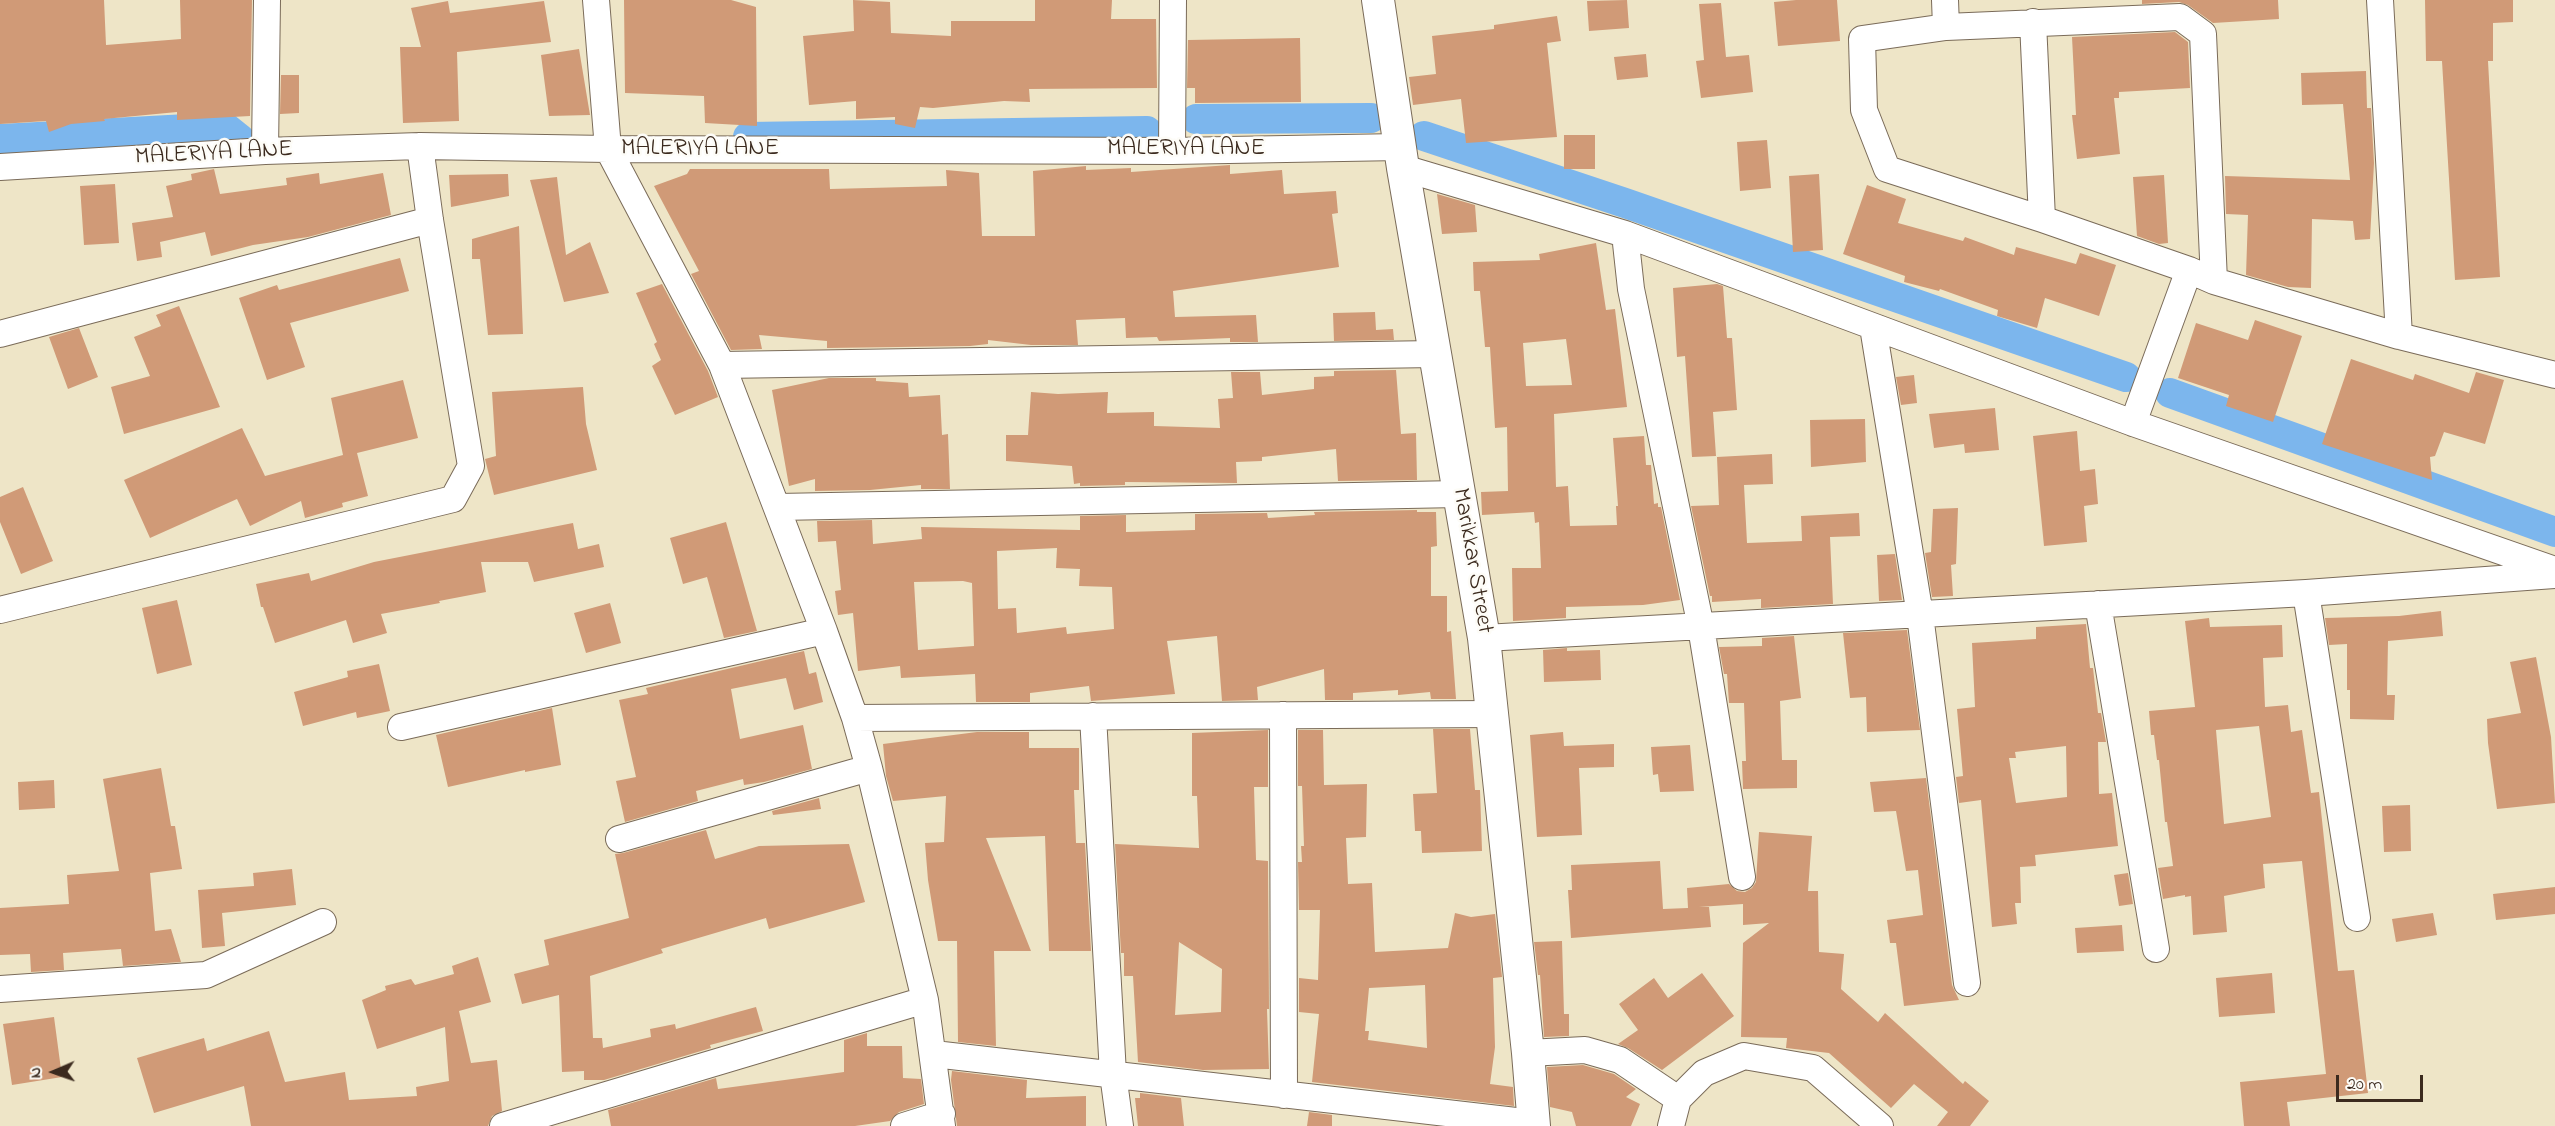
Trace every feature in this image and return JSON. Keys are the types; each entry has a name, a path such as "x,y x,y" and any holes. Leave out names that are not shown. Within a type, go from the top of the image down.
{"street":[{"path":"265,151 267,0"},
{"path":"596,0 608,149 722,365 824,631 855,718 869,768 925,1000 942,1120 904,1126"},
{"path":"1172,151 1173,0"},
{"name":"Marikkar Street","path":"1378,0 1401,158 1484,638 1528,1053 1533,1125"},
{"path":"1945,0 1946,27"},
{"path":"2380,0 2399,336"},
{"path":"2214,281 2203,34 2180,17 2118,9 2033,22 1946,27 1862,39 1864,110 1887,169 2042,219 2189,270 2214,281 2399,336 2555,375"},
{"path":"2033,22 2042,219"},
{"path":"0,610 453,498 471,466 420,146"},
{"name":"MALERIYA LANE","path":"0,167 265,151 420,146 1172,151 1401,158 1625,234 2133,423 2555,570"},
{"path":"0,334 430,220"},
{"path":"1625,234 1631,289 1701,627 1742,876"},
{"path":"2133,423 2189,270"},
{"path":"1873,327 1920,615 1967,983"},
{"path":"722,365 1435,354"},
{"path":"778,507 1459,494"},
{"path":"1484,638 2306,593 2555,576"},
{"path":"2306,593 2357,918"},
{"path":"2098,604 2156,949"},
{"path":"401,727 824,631"},
{"path":"855,718 1492,714"},
{"path":"1283,715 1284,1095"},
{"path":"1093,716 1113,1074 1120,1126"},
{"path":"619,839 869,768"},
{"path":"0,989 206,975 323,922"},
{"path":"503,1126 925,1000"},
{"path":"1528,1053 1585,1050 1620,1060 1678,1099"},
{"path":"934,1054 1533,1125"},
{"path":"1671,1126 1678,1099 1704,1073 1744,1056 1813,1068 1880,1126"}],"building":[{"path":"0,0 104,0 106,45 181,39 180,0 252,0 250,116 177,120 177,112 71,124 49,132 46,121 0,124"},
{"path":"624,0 731,0 756,7 757,126 705,123 704,96 625,93"},
{"path":"853,0 890,2 891,33 951,36 951,21 1035,21 1035,0 1112,0 1111,19 1156,19 1157,88 1029,89 1030,102 1004,101 933,108 920,107 915,128 895,124 895,117 856,119 856,101 809,105 803,36 854,31"},
{"path":"1627,0 1629,28 1589,31 1587,1"},
{"path":"1837,0 1840,41 1778,46 1774,2"},
{"path":"2142,0 2278,0 2279,19 2213,23 2188,5 2179,2 2142,4"},
{"path":"2425,0 2513,0 2513,22 2493,23 2493,61 2488,61 2500,277 2455,280 2442,61 2426,61"},
{"path":"448,1 450,13 544,1 551,42 457,52 459,121 403,123 400,47 421,47 411,8"},
{"path":"1721,3 1726,57 1749,55 1753,92 1701,98 1696,61 1704,60 1699,4"},
{"path":"1557,16 1561,41 1547,43 1557,137 1466,143 1461,99 1413,105 1409,77 1436,74 1432,36 1494,29 1494,25"},
{"path":"2175,32 2188,42 2190,88 2119,92 2119,98 2114,98 2120,154 2077,159 2072,115 2076,115 2072,37"},
{"path":"1300,38 1301,102 1195,103 1195,88 1187,88 1188,40"},
{"path":"579,49 590,115 549,116 541,55"},
{"path":"1646,54 1648,77 1617,80 1614,57"},
{"path":"2366,71 2367,108 2371,108 2374,163 2370,239 2355,240 2353,221 2312,219 2311,288 2288,287 2246,275 2248,215 2226,214 2225,176 2350,180 2343,104 2302,105 2301,73"},
{"path":"281,75 299,75 299,113 280,114"},
{"path":"1564,135 1595,135 1595,169 1564,169"},
{"path":"1767,140 1771,188 1740,191 1737,142"},
{"path":"1230,165 1230,174 1282,170 1284,194 1336,191 1338,213 1332,214 1339,267 1173,291 1175,317 1256,315 1258,342 1230,342 1230,338 1159,341 1157,337 1126,338 1125,318 1076,320 1078,345 1031,345 988,340 988,344 970,346 827,348 827,341 759,335 762,349 731,350 691,274 699,271 654,186 687,174 690,169 829,169 830,189 947,186 946,170 979,173 982,236 1035,236 1033,171 1086,166 1086,170 1131,168 1131,172"},
{"path":"214,169 220,194 287,185 286,178 319,173 320,184 383,173 391,215 308,237 253,245 211,256 205,232 160,242 162,257 137,261 132,223 173,217 166,186 192,180 191,174"},
{"path":"508,174 509,196 451,207 449,175"},
{"path":"1819,174 1823,250 1793,252 1789,176"},
{"path":"2164,175 2168,243 2159,244 2137,236 2133,177"},
{"path":"557,177 566,255 590,242 609,293 564,302 530,180"},
{"path":"115,184 119,243 84,245 80,186"},
{"path":"1867,185 1906,199 1898,223 1963,241 1965,237 2014,255 2016,247 2076,264 2080,253 2116,265 2099,316 2045,298 2037,328 1997,316 1998,310 1940,289 1939,291 1904,282 1905,276 1843,254"},
{"path":"1437,194 1475,205 1477,232 1442,234"},
{"path":"519,226 523,334 488,335 480,259 472,259 472,239"},
{"path":"1596,243 1606,310 1615,309 1627,407 1554,414 1556,487 1568,486 1570,526 1617,525 1616,506 1618,506 1613,438 1644,436 1646,465 1651,465 1654,504 1658,503 1658,507 1661,507 1680,600 1643,605 1566,607 1566,618 1513,621 1512,568 1541,568 1539,522 1535,523 1534,512 1482,515 1481,492 1508,491 1507,427 1495,428 1490,347 1485,347 1480,291 1474,291 1473,262 1540,260 1539,254","holes":["1566,339 1572,385 1526,386 1523,343"]},
{"path":"400,258 409,291 290,323 305,367 267,380 239,298 277,285 279,290"},
{"path":"662,284 708,371 718,397 675,415 652,366 661,360 654,344 657,342 636,293"},
{"path":"1717,284 1723,286 1727,338 1732,338 1737,410 1713,412 1716,456 1692,457 1685,356 1677,357 1673,288"},
{"path":"179,306 220,407 124,434 111,387 150,376 134,337 161,326 156,315"},
{"path":"1375,312 1376,330 1393,329 1394,340 1334,341 1333,313"},
{"path":"2255,320 2302,336 2273,422 2226,406 2229,395 2178,378 2196,323 2248,340"},
{"path":"79,328 98,377 68,389 49,337"},
{"path":"2351,359 2413,380 2415,374 2469,393 2476,372 2504,380 2485,444 2444,432 2435,456 2430,457 2432,480 2322,444"},
{"path":"1396,370 1401,434 1416,433 1417,480 1338,481 1336,449 1262,457 1262,461 1236,462 1237,483 1125,482 1125,485 1080,486 1080,483 1074,484 1072,466 1006,461 1006,435 1028,435 1031,392 1058,394 1108,392 1107,413 1154,412 1154,426 1220,428 1218,399 1233,398 1231,372 1260,372 1262,395 1314,389 1314,377 1334,376 1334,371"},
{"path":"1914,375 1917,403 1901,405 1896,377"},
{"path":"829,378 876,378 876,381 908,383 909,397 940,395 942,435 948,434 950,489 921,489 921,485 870,490 815,491 815,479 789,486 772,390"},
{"path":"403,380 418,438 357,453 368,496 342,503 343,507 305,518 301,501 250,526 237,499 150,538 124,480 242,428 265,476 343,455 331,398"},
{"path":"583,387 586,424 597,470 494,495 485,459 496,456 492,392"},
{"path":"1995,408 1999,450 1965,453 1964,444 1934,448 1929,414"},
{"path":"1865,419 1866,462 1811,467 1810,420"},
{"path":"2077,431 2080,471 2095,469 2098,504 2084,506 2087,542 2044,546 2033,436"},
{"path":"1772,454 1773,484 1744,485 1747,543 1802,541 1801,516 1859,513 1860,536 1830,537 1833,604 1761,608 1761,599 1712,602 1691,506 1719,505 1717,457"},
{"path":"23,487 53,561 21,574 0,522 0,497"},
{"path":"1958,508 1956,564 1951,565 1953,596 1932,597 1925,553 1931,552 1933,509"},
{"path":"1417,510 1417,512 1436,512 1437,546 1431,547 1431,596 1447,596 1447,632 1451,631 1456,699 1431,699 1430,692 1398,695 1398,690 1353,693 1353,700 1325,700 1324,669 1257,687 1258,700 1222,701 1217,636 1167,641 1175,694 1091,701 1089,686 1030,693 1030,702 976,702 975,674 901,678 900,666 858,671 853,613 838,615 835,591 841,590 836,541 818,542 817,521 872,520 873,544 922,539 921,527 1080,530 1080,516 1126,515 1126,532 1195,530 1195,514 1267,513 1268,518 1315,515 1314,512","holes":["1057,548 1056,568 1080,569 1079,586 1112,587 1114,629 1067,634 1066,627 1017,633 1016,608 998,609 997,551","963,581 972,583 974,646 918,650 914,582"]},
{"path":"726,522 757,631 724,638 707,577 683,584 670,538"},
{"path":"573,523 578,549 599,544 604,567 534,582 528,562 481,562 486,592 381,614 387,633 353,643 346,620 275,643 263,607 261,607 256,584 309,573 311,581 374,562"},
{"path":"1895,554 1902,600 1879,601 1877,555"},
{"path":"177,600 192,665 157,674 142,608"},
{"path":"610,603 621,643 586,653 574,613"},
{"path":"2441,611 2443,636 2388,641 2387,695 2395,695 2394,720 2350,719 2350,690 2347,690 2347,644 2329,645 2325,618 2399,616"},
{"path":"2209,618 2210,627 2282,625 2283,657 2263,658 2265,707 2288,705 2291,732 2302,730 2311,793 2319,792 2338,971 2354,970 2368,1093 2287,1102 2290,1126 2244,1126 2240,1082 2326,1074 2302,861 2263,864 2265,888 2224,896 2227,932 2193,935 2191,896 2163,899 2158,868 2173,866 2167,822 2165,822 2159,760 2157,760 2154,735 2151,735 2149,711 2195,707 2185,621","holes":["2259,726 2271,817 2224,824 2216,730"]},
{"path":"2086,624 2090,668 2093,668 2098,713 2101,713 2106,742 2098,742 2099,794 2112,793 2118,846 2035,855 2036,866 2020,867 2021,903 2015,903 2017,924 1992,927 1981,800 1959,803 1956,777 1963,776 1957,709 1975,707 1972,643 2036,639 2036,627","holes":["2066,746 2067,797 2016,803 2009,758 2016,758 2015,752"]},
{"path":"1907,630 1920,730 1867,732 1866,697 1850,698 1843,633"},
{"path":"1794,636 1801,698 1780,701 1782,760 1797,760 1797,788 1743,789 1742,761 1746,761 1744,703 1729,703 1727,674 1724,674 1719,647 1762,646 1762,638"},
{"path":"1567,648 1567,651 1600,650 1601,680 1544,682 1543,650"},
{"path":"804,651 809,674 816,672 823,702 794,710 786,678 731,689 740,739 803,725 812,769 764,782 744,785 743,779 696,791 698,801 625,822 616,781 636,777 619,700 648,694 646,688"},
{"path":"2536,657 2551,737 2555,803 2497,809 2487,719 2521,713 2510,662"},
{"path":"379,664 390,711 357,718 356,712 303,726 294,692 348,677 347,671"},
{"path":"552,708 561,765 525,772 525,770 448,787 436,735"},
{"path":"1433,729 1470,729 1475,790 1480,790 1482,851 1422,853 1421,831 1415,831 1413,794 1437,793"},
{"path":"1268,730 1268,787 1254,787 1256,860 1268,861 1269,1069 1203,1070 1138,1062 1133,976 1124,976 1124,953 1121,953 1115,844 1199,848 1197,796 1192,796 1192,733","holes":["1179,942 1222,969 1221,1012 1175,1015"]},
{"path":"1298,730 1323,730 1324,785 1367,784 1366,837 1346,838 1348,884 1372,883 1375,952 1448,948 1455,913 1471,917 1495,914 1502,977 1493,978 1495,1047 1490,1084 1513,1087 1514,1106 1312,1082 1319,1014 1299,1012 1299,978 1318,980 1320,910 1299,910 1298,862 1302,862 1301,846 1304,846 1302,786 1298,786","holes":["1425,985 1427,1048 1368,1040 1369,1031 1365,1031 1369,988"]},
{"path":"977,732 1029,732 1029,748 1079,748 1079,790 1074,790 1076,843 1085,843 1091,951 1049,951 1045,836 986,838 1031,951 994,951 996,1046 958,1042 957,941 938,941 928,880 925,843 944,842 946,796 893,801 886,776 883,744"},
{"path":"1563,732 1564,746 1614,744 1614,767 1579,768 1582,835 1537,837 1530,735"},
{"path":"1690,745 1694,791 1660,792 1658,774 1653,775 1651,747"},
{"path":"161,768 171,826 175,826 182,869 150,873 155,931 171,929 181,962 123,966 121,949 63,953 64,970 31,972 30,954 0,955 0,908 69,904 67,875 119,871 103,779"},
{"path":"1926,778 1952,985 1959,1000 1904,1006 1896,943 1890,943 1887,920 1923,915 1918,870 1906,871 1896,811 1874,812 1870,782"},
{"path":"54,780 55,808 19,810 18,782"},
{"path":"819,798 821,809 773,815 772,811"},
{"path":"2410,805 2411,851 2384,852 2382,806"},
{"path":"706,830 715,859 759,846 849,844 865,902 769,929 766,918 661,949 663,953 590,976 593,1038 602,1038 603,1048 651,1037 650,1029 675,1024 676,1029 756,1007 763,1031 710,1045 711,1048 604,1080 584,1080 584,1071 562,1072 559,995 522,1004 514,974 549,965 544,940 629,918 615,854"},
{"path":"1759,832 1812,836 1808,891 1818,891 1819,952 1844,954 1841,989 1878,1022 1885,1013 1963,1084 1965,1081 1989,1101 1970,1126 1937,1126 1948,1112 1914,1084 1891,1108 1829,1053 1786,1048 1787,1038 1741,1037 1743,943 1769,923 1743,925 1743,904 1699,907 1709,907 1711,927 1571,938 1568,890 1572,890 1571,865 1660,861 1663,909 1688,908 1687,888 1729,884 1737,891 1745,892 1752,888 1756,882"},
{"path":"292,869 296,905 222,913 225,946 202,948 198,890 254,886 253,873"},
{"path":"2128,873 2133,904 2119,906 2114,875"},
{"path":"2555,887 2555,914 2496,920 2493,894"},
{"path":"2433,913 2437,935 2396,942 2392,919"},
{"path":"2122,925 2124,951 2077,953 2075,928"},
{"path":"1562,941 1564,1014 1569,1014 1569,1036 1544,1037 1540,975 1538,975 1534,942"},
{"path":"478,957 491,1002 459,1011 471,1063 497,1060 502,1111 492,1116 488,1126 251,1126 244,1086 154,1113 137,1058 204,1038 207,1051 269,1031 285,1082 345,1072 349,1100 417,1096 416,1087 449,1081 445,1027 377,1049 362,1000 386,990 385,986 411,979 415,985 454,974 452,966"},
{"path":"1702,973 1734,1016 1662,1070 1618,1044 1638,1030 1619,1004 1654,978 1668,998"},
{"path":"2272,973 2275,1013 2219,1017 2216,978"},
{"path":"54,1017 62,1077 12,1085 3,1024"},
{"path":"867,1033 867,1046 902,1046 903,1078 921,1079 924,1104 899,1112 890,1121 855,1126 611,1126 608,1110 716,1078 718,1089 844,1072 844,1040"},
{"path":"1583,1065 1614,1074 1636,1089 1626,1097 1640,1104 1631,1126 1576,1126 1572,1112 1550,1107 1547,1067"},
{"path":"952,1071 1027,1080 1026,1098 1086,1096 1086,1126 957,1126 951,1080"},
{"path":"1140,1093 1181,1098 1184,1126 1138,1126 1135,1098 1140,1098"},
{"path":"1309,1112 1332,1115 1332,1126 1307,1126"}],"waterway":[{"path":"1196,119 1371,118"},
{"path":"0,139 225,127 240,139"},
{"path":"748,137 1147,131"},
{"path":"1424,136 1625,203 2126,377"},
{"path":"2170,393 2555,532"}]}
